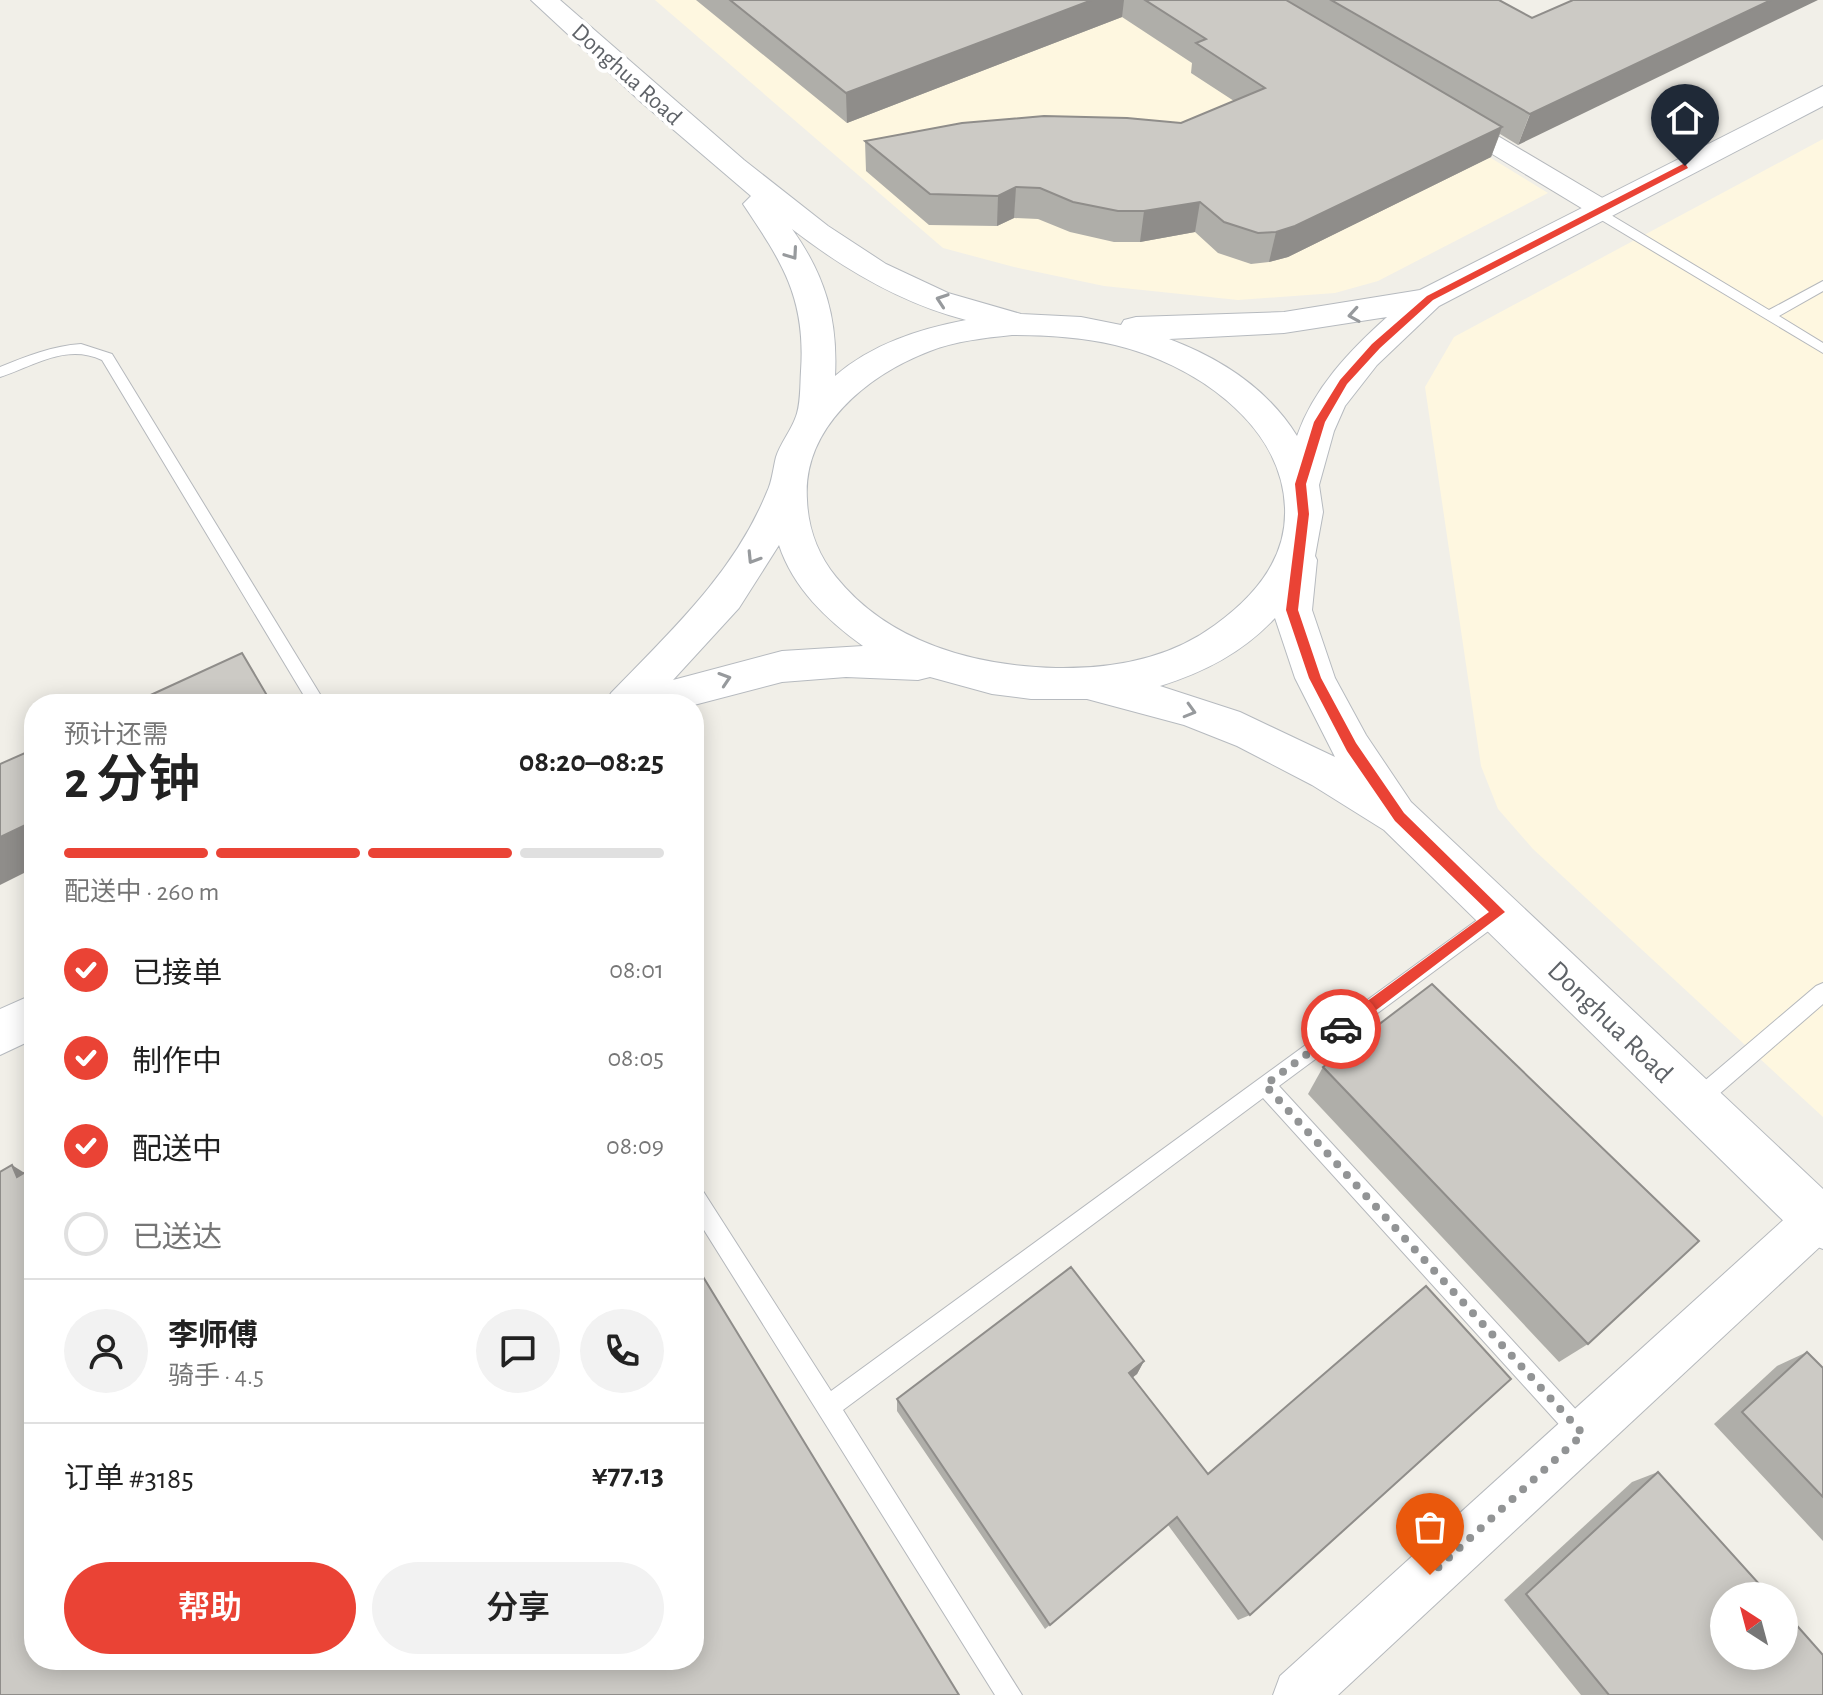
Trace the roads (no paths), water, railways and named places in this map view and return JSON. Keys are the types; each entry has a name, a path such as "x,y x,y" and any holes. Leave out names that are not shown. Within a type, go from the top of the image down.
{"street":[{"name":"Donghua Road","path":"544,0 709,148"},
{"path":"949,669 908,653 872,632 841,608 800,553 791,524 790,468 799,442 814,417 833,395 857,375 915,344 980,328 1061,325 1203,329 1285,324 1360,315 1430,298 1823,95"},
{"path":"1427,104 1599,210"},
{"path":"709,148 832,247 882,278 990,316 1131,337 1172,351 1226,381 1252,403 1274,428 1290,455 1301,484 1304,514 1292,610 1315,678 1351,747 1399,817"},
{"path":"709,148 754,198 793,254 816,304 821,356 814,417"},
{"path":"1301,484 1320,422 1343,382 1376,346 1430,298"},
{"path":"635,694 725,598 755,556 788,488"},
{"path":"680,694 748,671 823,660 869,659 1041,685 1087,684 1161,669 1213,648 1244,626 1271,601 1289,573 1300,543"},
{"path":"1087,684 1197,712 1274,743 1332,774 1399,817"},
{"name":"Donghua Road","path":"1399,817 1820,1221"},
{"path":"0,1033 24,1020"},
{"path":"1299,1695 1820,1221"}],"lane":[{"path":"1599,210 1823,349"},
{"path":"1769,316 1823,285"},
{"path":"0,372 54,352 97,350 107,357 312,694"},
{"path":"828,1407 1499,912"},
{"path":"1696,1101 1823,992"},
{"path":"1265,1085 1583,1434"},
{"path":"704,1211 1009,1695"}]}
